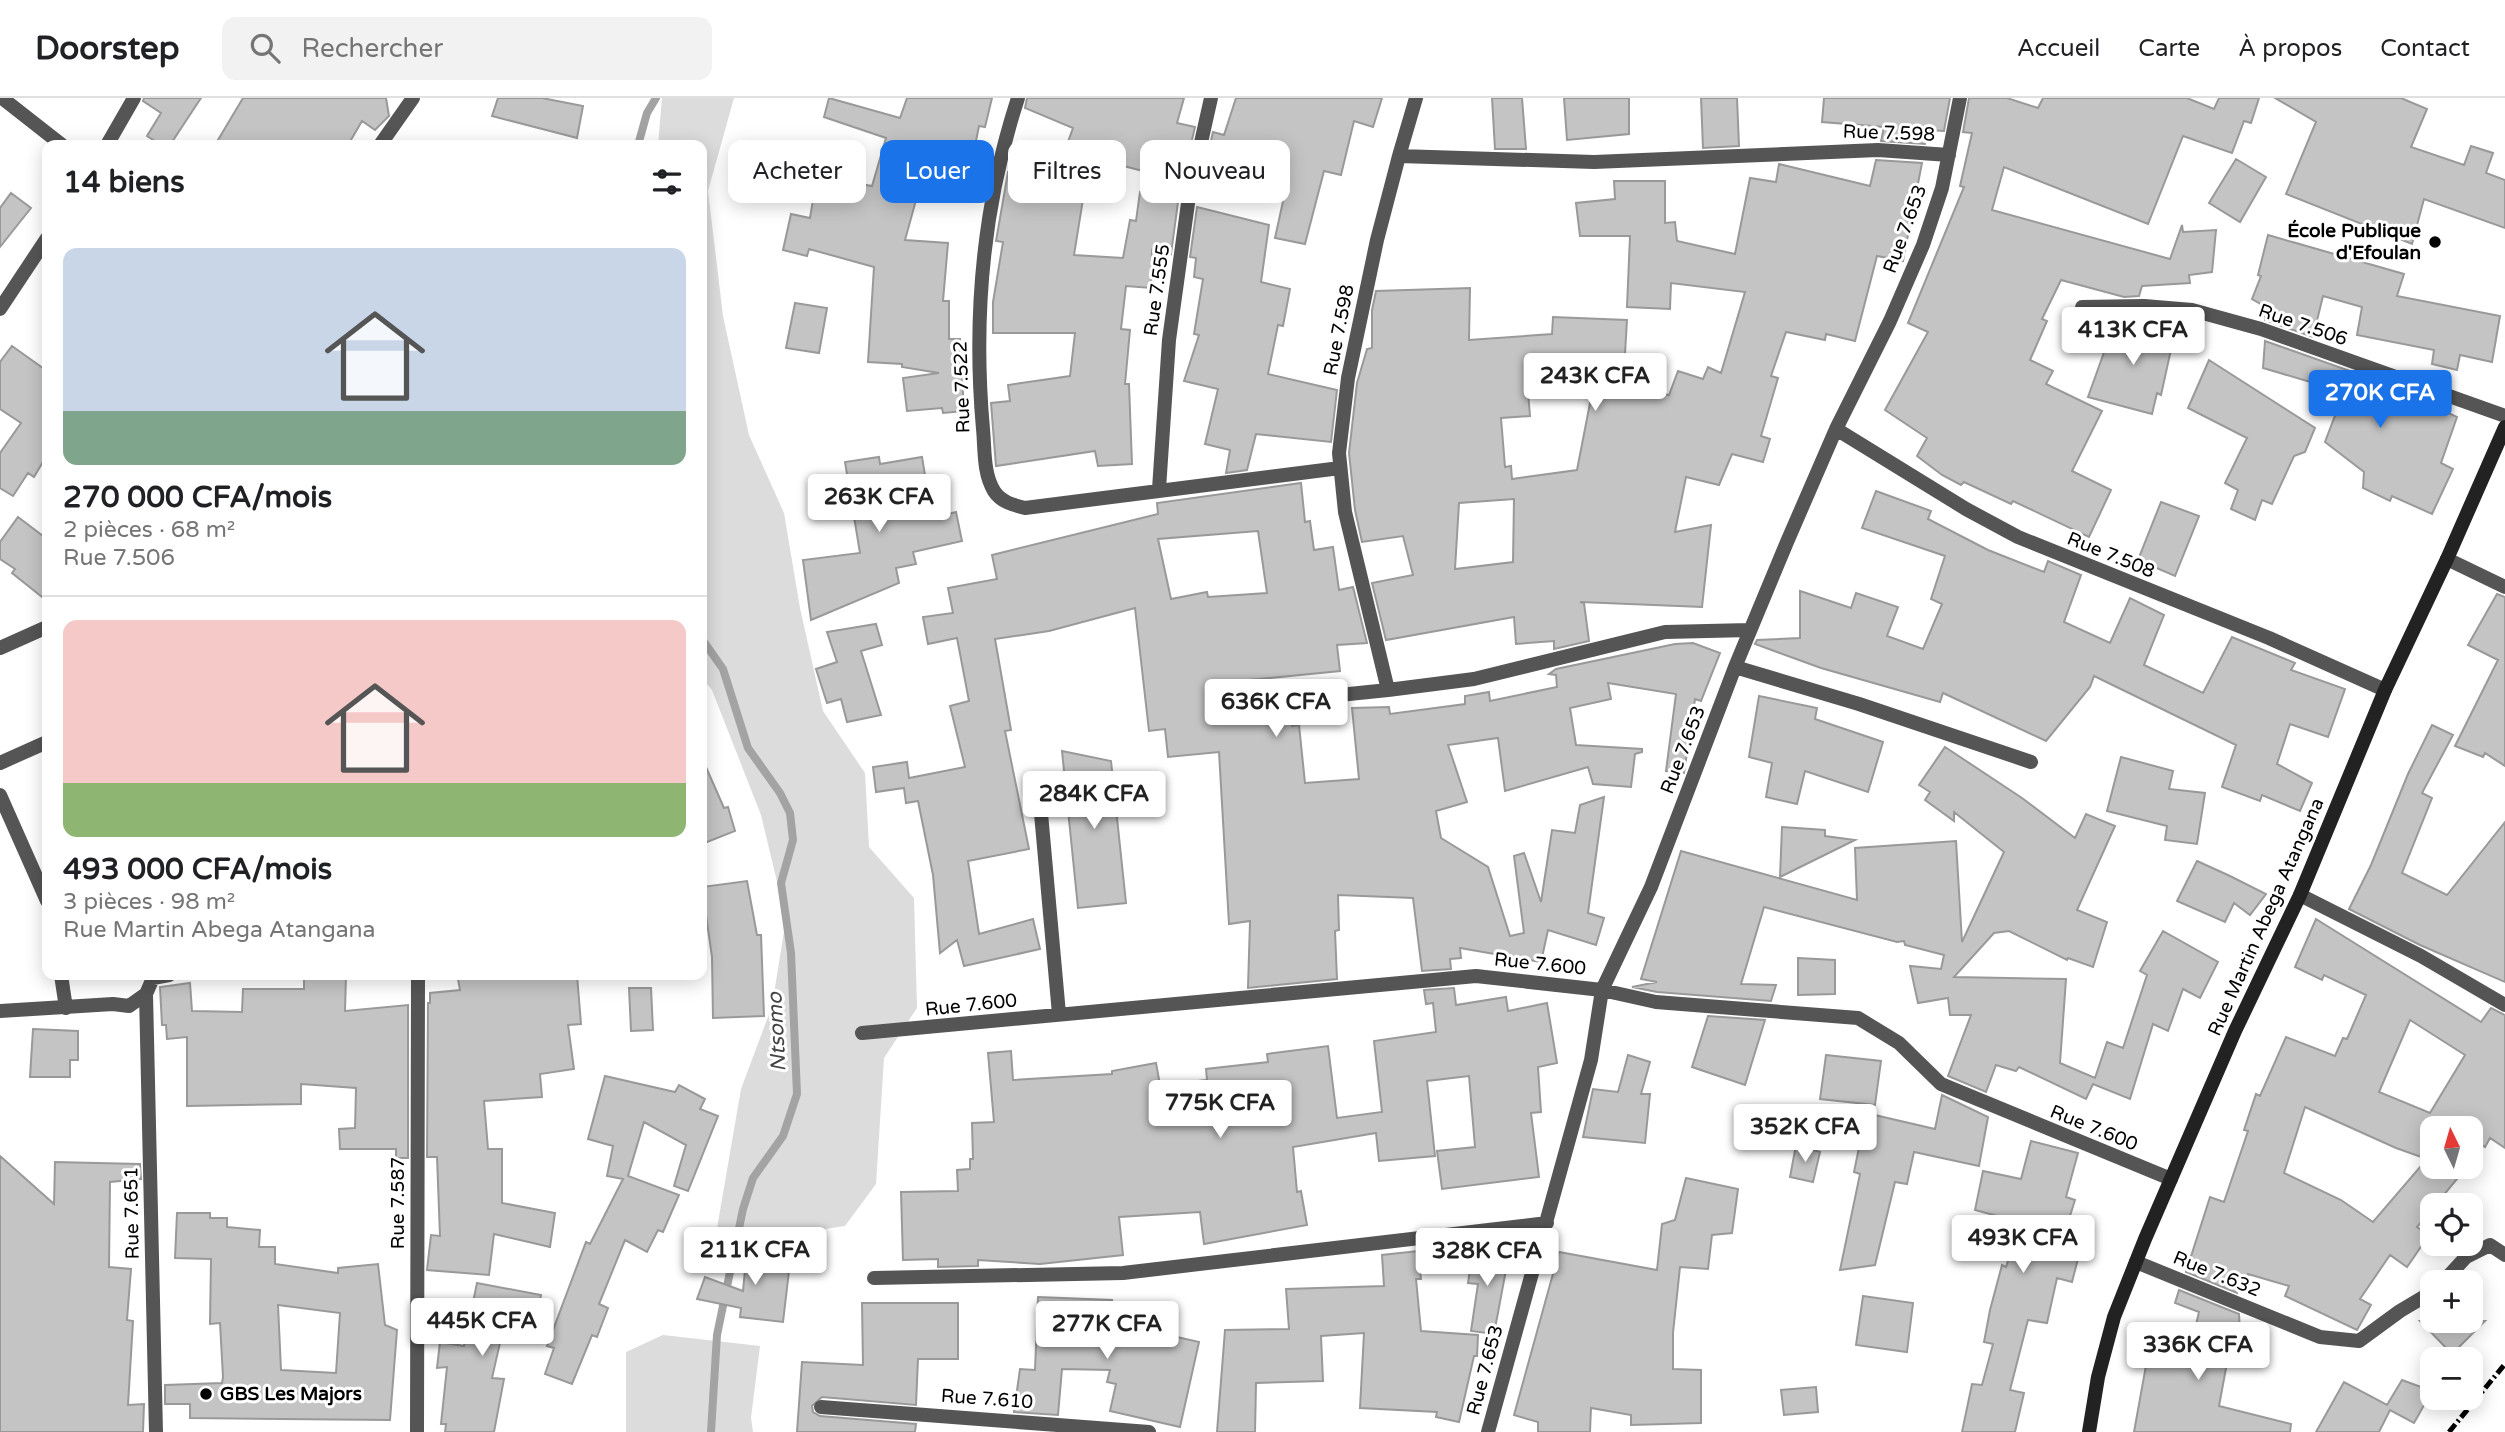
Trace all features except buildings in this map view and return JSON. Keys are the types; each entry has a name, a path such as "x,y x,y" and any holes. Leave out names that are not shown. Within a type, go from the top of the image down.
{"main road":[{"name":"Rue Martin Abega Atangana","path":"2089,1432 2115,1317 2136,1262 2300,895 2385,690 2505,427"}],"street":[{"path":"2,98 56,140"},
{"path":"110,140 134,98"},
{"path":"384,140 413,98"},
{"name":"Rue 7.522","path":"1018,98 1001,149 983,258 978,371 987,476 995,493 1005,503 1025,508 1340,468"},
{"name":"Rue 7.555","path":"1159,489 1162,410 1171,327 1189,196 1211,98"},
{"path":"1399,156 1416,98"},
{"name":"Rue 7.653","path":"1488,1432 1591,1060 1602,990 1651,887 1735,667 1836,429 1923,245 1942,188 1960,98"},
{"name":"Rue 7.598","path":"1388,690 1345,513 1340,468 1340,423 1377,240 1399,156 1594,162 1878,150 1949,155"},
{"path":"0,309 42,246"},
{"name":"Rue 7.506","path":"2082,307 2144,306 2192,310 2261,329 2505,416"},
{"name":"Rue 7.508","path":"1836,429 2018,537 2269,638 2385,690"},
{"path":"2447,559 2505,587"},
{"path":"0,648 42,629"},
{"path":"1281,701 1474,679 1664,632 1750,630"},
{"path":"1735,667 2031,762"},
{"path":"0,764 42,744"},
{"path":"1038,780 1059,1014"},
{"path":"0,795 42,890"},
{"path":"2300,895 2421,957 2505,1005"},
{"name":"Rue 7.600","path":"862,1033 954,1027 1059,1014 1476,976 1602,990 1656,1002 1858,1018 1899,1043 1941,1084 2171,1180"},
{"path":"62,980 66,1008"},
{"path":"0,1011 113,1004 129,1006 146,993 152,980"},
{"name":"Rue 7.587","path":"417,1432 418,980"},
{"name":"Rue 7.651","path":"146,993 156,1432"},
{"path":"874,1278 1123,1273 1546,1223"},
{"path":"2454,1270 2466,1258 2490,1245 2505,1255"},
{"name":"Rue 7.632","path":"2136,1262 2320,1337 2359,1341 2420,1299"},
{"name":"Rue 7.610","path":"821,1408 1149,1432"}],"shaded area":[{"path":"662,98 734,98 708,191 723,316 749,435 784,513 800,608 823,711 865,773 869,847 914,898 917,1008 884,1058 876,1184 845,1226 792,1234 717,1228 741,1089 772,1006 786,919 761,815 712,690 707,684 707,140 658,140"},
{"path":"663,1335 760,1346 751,1418 753,1432 626,1432 626,1352"}],"waterway":[{"name":"Ntsomo","path":"639,140 647,113 656,98"},
{"name":"Ntsomo","path":"707,646 723,669 748,748 780,793 790,813 793,840 781,883 791,953 797,1094 783,1136 753,1178 743,1209 717,1335 711,1432"}],"railway":[{"path":"2449,1432 2505,1364"}],"place":[{"name":"École Publique d'Efoulan","path":"2435,242"},
{"name":"GBS Les Majors","path":"206,1394"}]}
